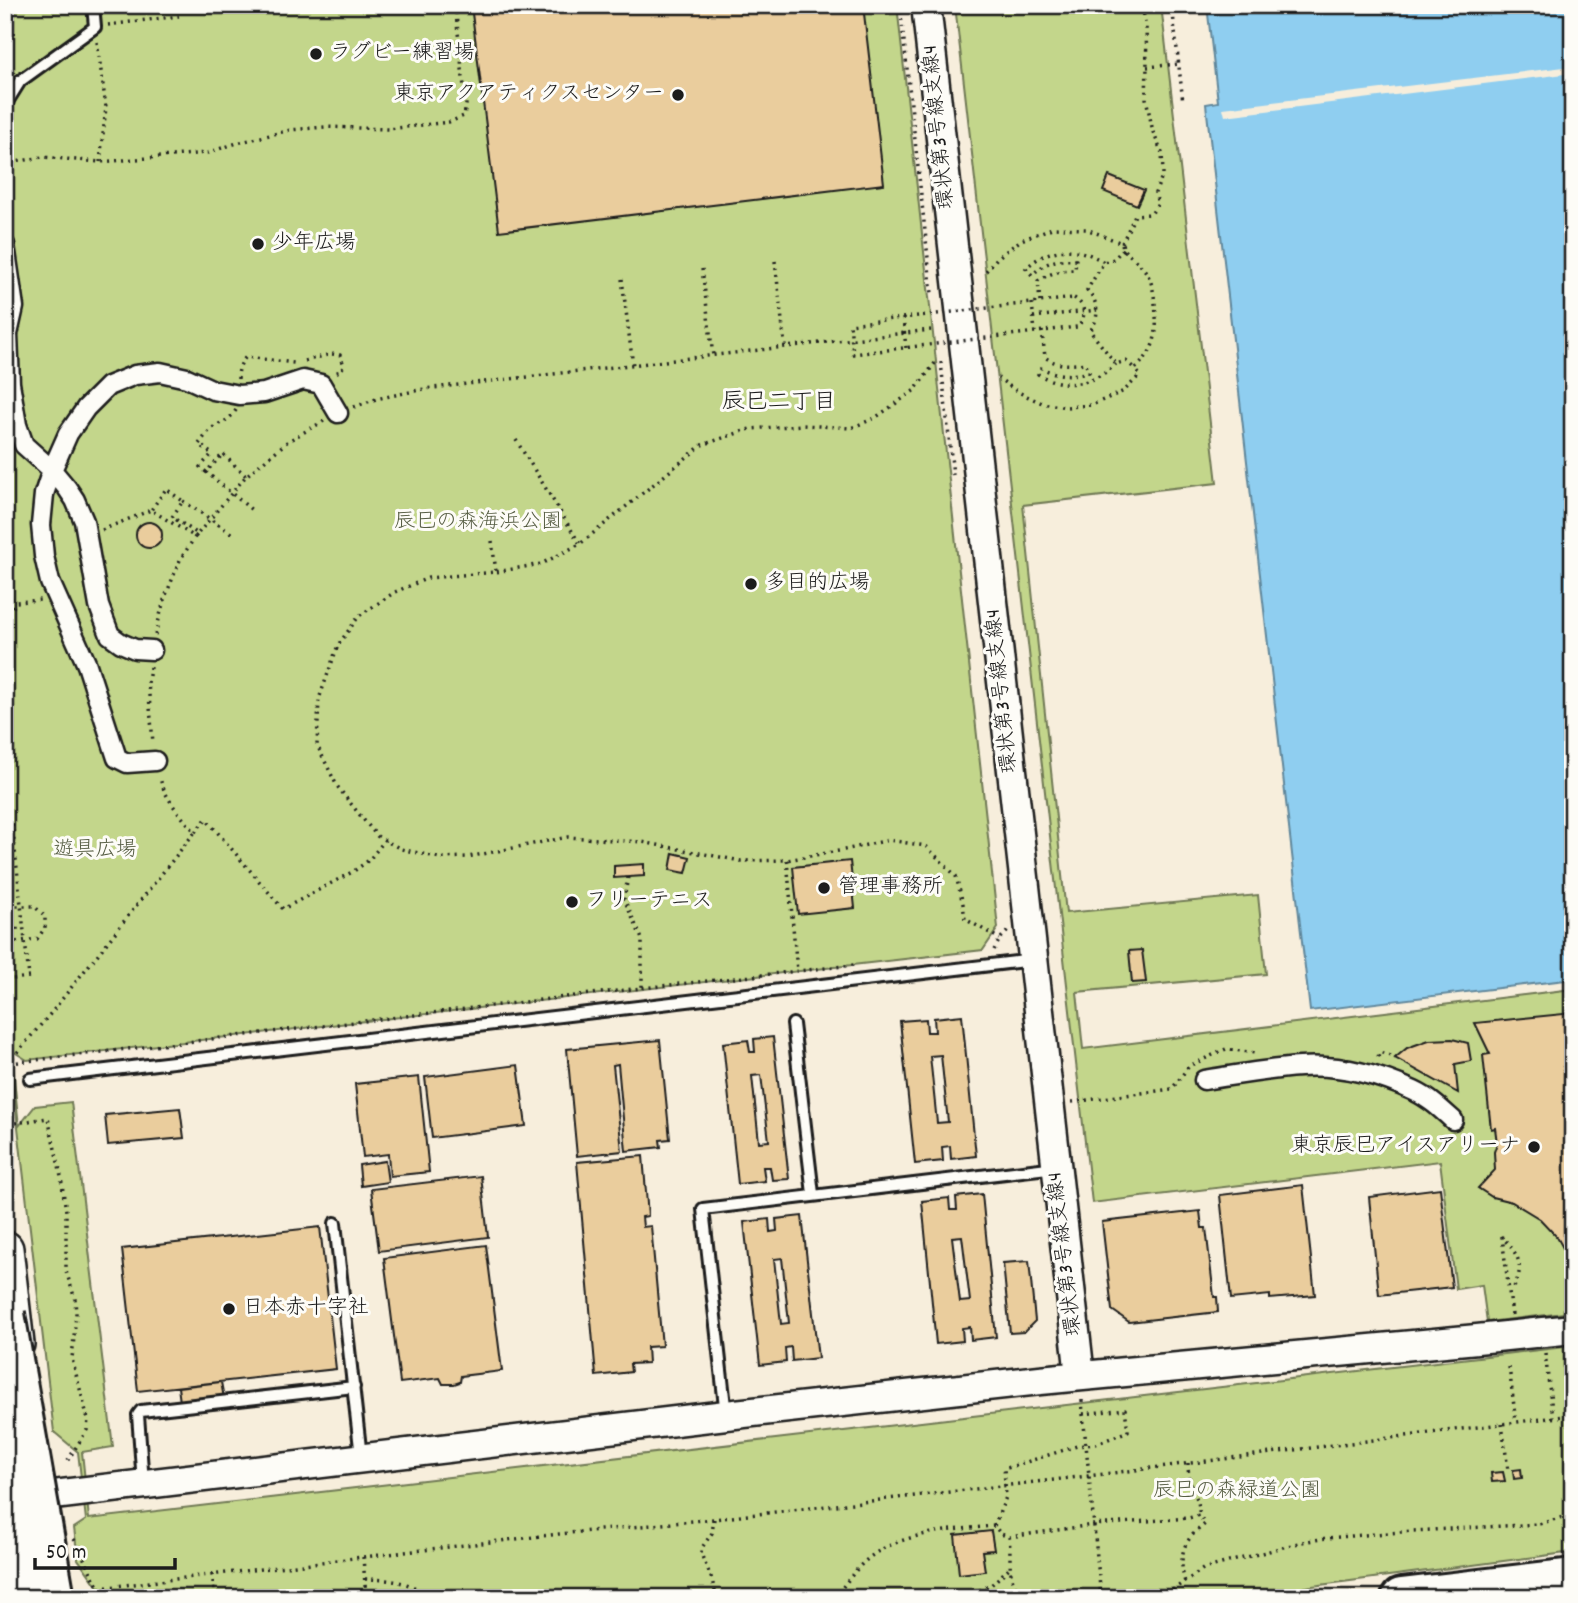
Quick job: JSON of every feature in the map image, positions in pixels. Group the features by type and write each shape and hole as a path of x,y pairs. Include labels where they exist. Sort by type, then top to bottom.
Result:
{"highway":[{"path":"5,1314 55,1598"},
{"path":"5,1334 35,1598"},
{"path":"12,1499 23,1598"},
{"path":"1401,1598 1573,1578"}],"main road":[{"path":"5,1249 12,1499 11,1598"},
{"path":"12,1499 44,1598"}],"street":[{"name":"環状第3号線支線4","path":"926,5 1081,1385"},
{"path":"5,244 14,307 8,334 10,383 17,425 24,445 51,470 75,500 84,521 99,606 110,635 135,649 152,650"},
{"path":"155,761 127,763 117,758 87,665 50,582 41,525 44,494 51,470 68,434 86,408 108,386 135,375 160,372 187,378 213,390 239,395 264,393 303,380 321,383 338,413"},
{"path":"1204,1080 1301,1067 1348,1069 1415,1092 1453,1120"},
{"path":"12,1499 726,1415 1081,1385 1573,1329"}],"lane":[{"path":"5,105 20,81 95,27 93,5"},
{"path":"30,1079 1033,960"},
{"path":"793,1024 813,1194"},
{"path":"726,1415 703,1209 1056,1167"},
{"path":"335,1223 362,1458"},
{"path":"144,1484 138,1415 142,1411 354,1387"}],"path":[{"path":"5,164 42,158 100,162 207,153 290,130 326,127 389,129 449,122 464,116 467,105 455,5"},
{"path":"900,5 933,294"},
{"path":"1040,302 1038,281 1061,270 1075,270 1076,260 1058,259 1040,267 1032,275 1026,268 1036,258 1055,251 1077,250 1091,253 1104,261 1114,259 1122,248 1135,215 1151,214 1158,204 1155,193 1163,174 1162,153 1153,132 1146,98 1146,27 1142,5"},
{"path":"1172,5 1183,102"},
{"path":"100,162 106,107 95,27 179,16"},
{"path":"1147,67 1179,64"},
{"path":"986,271 997,258 1021,240 1052,228 1086,229 1122,243"},
{"path":"1122,248 1146,272 1154,291 1157,326 1153,344 1145,359 1135,369"},
{"path":"775,261 785,346"},
{"path":"1104,261 1087,290 1092,295 1097,310 1097,319 1090,331 1116,364"},
{"path":"702,269 713,356"},
{"path":"622,279 633,366"},
{"path":"1073,298 1080,302 1084,309 1082,322 1077,327 853,354 850,324 1040,302 1073,298"},
{"path":"1032,303 1035,332"},
{"path":"1033,317 1097,310"},
{"path":"903,318 906,348"},
{"path":"195,832 162,786 155,761 148,683 152,650 164,600 180,560 246,476 288,441 338,413 376,399 424,389 931,330"},
{"path":"998,378 1018,393 1042,403 1066,407 1092,405 1124,391 1140,375 1126,361 1116,364 1106,374 1078,383 1060,383 1047,379 1038,374 1041,368 1059,374 1089,372 1085,363 1071,365 1045,357 1042,331"},
{"path":"935,363 915,390 875,418 851,428 803,425 750,429 702,445 580,544 541,564 496,572 428,578 395,592 359,616 338,645 319,699 317,745 337,786 377,836 401,849 440,858 468,857 568,837 642,842 741,861 787,860 889,840 926,846 956,876 965,919 1000,939"},
{"path":"516,440 580,544"},
{"path":"206,472 253,511"},
{"path":"87,536 151,510 166,489 234,535"},
{"path":"183,500 172,517 197,535"},
{"path":"151,510 197,535"},
{"path":"492,541 496,572"},
{"path":"5,594 16,602 57,598"},
{"path":"5,619 16,602"},
{"path":"5,812 12,822 29,977 5,980"},
{"path":"385,841 369,860 354,871 283,909 206,820 8,1063 863,964"},
{"path":"787,860 797,971"},
{"path":"628,877 624,899 642,939 642,988"},
{"path":"5,899 14,906 34,906 45,916 46,928 37,939 5,943"},
{"path":"5,928 17,926 17,932 5,933"},
{"path":"993,950 1006,932 1010,931"},
{"path":"1387,1061 1378,1057 1380,1052 1395,1058"},
{"path":"15,1123 48,1118 60,1171 66,1211 66,1271 75,1299 76,1314 72,1359 88,1419 87,1430 68,1460"},
{"path":"1513,1322 1502,1237 1515,1250 1519,1265 1514,1287"},
{"path":"1545,1353 1553,1418"},
{"path":"1509,1367 1516,1422"},
{"path":"1081,1385 1101,1598"},
{"path":"994,1526 1006,1497 1004,1469 1077,1446 1096,1444 1128,1431 1125,1409 1083,1414"},
{"path":"99,1588 1088,1476 1573,1415"},
{"path":"1502,1424 1508,1470"},
{"path":"1185,1582 1182,1570 1186,1542 1205,1524 1199,1516 1200,1505 1191,1485 1188,1463"},
{"path":"1161,1598 1203,1569 1302,1542 1413,1531 1539,1524 1573,1514"},
{"path":"834,1598 864,1562 875,1554 936,1531 994,1526 1009,1537 1093,1525 1199,1516"},
{"path":"714,1518 712,1533 701,1549 701,1555 717,1598"},
{"path":"72,1535 106,1598"},
{"path":"1009,1537 1009,1568 1017,1591 1024,1598"},
{"path":"363,1557 366,1598"},
{"path":"924,1598 973,1594 991,1584 1009,1568"},
{"path":"212,1574 215,1598"},
{"path":"365,1579 396,1580 411,1584 434,1598"}],"green space":[{"name":"辰巳の森海浜公園","path":"5,5 897,5 998,928 983,950 27,1060 11,1050 19,1126 35,1106 71,1102 113,1447 82,1452 89,1519 1573,1346 1573,1552 1312,1586 1247,1598 106,1598 78,1559 74,1528 86,1520 78,1452 54,1432 5,1017"},
{"path":"955,5 1161,5 1217,483 1023,505 1066,913 1258,895 1266,974 1077,992 1083,1049 1573,989 1573,1312 1487,1322 1482,1285 1456,1289 1440,1161 1092,1203"}],"water":[{"path":"1207,5 1573,5 1573,979 1310,1011 1206,104 1218,102"}],"pier":[{"path":"1573,66 1573,73 1225,116 1223,108"}],"building":[{"name":"東京アクアティクスセンター","path":"471,5 863,5 884,184 499,231"},
{"path":"1109,176 1144,190 1137,205 1103,191"},
{"path":"149,522 158,526 162,535 158,544 149,548 140,544 136,535 140,526"},
{"path":"673,853 690,857 686,873 670,870"},
{"name":"管理事務所","path":"850,861 855,908 798,914 793,867"},
{"path":"644,864 644,876 614,878 614,866"},
{"path":"1142,950 1146,982 1132,983 1129,951"},
{"name":"東京辰巳アイスアリーナ","path":"1573,1013 1573,1273 1557,1237 1540,1219 1512,1202 1492,1197 1478,1188 1495,1170 1494,1152 1497,1143 1495,1128 1491,1129 1483,1055 1490,1054 1475,1023"},
{"path":"962,1015 976,1156 951,1159 950,1146 942,1147 943,1161 915,1164 900,1021 926,1019 927,1032 935,1032 934,1018","holes":["941,1055 948,1122 937,1123 930,1056"]},
{"path":"773,1037 789,1179 772,1180 770,1167 763,1167 765,1181 738,1184 723,1043 748,1040 750,1052 755,1052 754,1039","holes":["761,1075 769,1141 759,1142 752,1076"]},
{"path":"1452,1039 1468,1043 1471,1061 1455,1064 1458,1093 1395,1058 1407,1048 1429,1040"},
{"path":"660,1040 670,1139 660,1140 661,1147 626,1151 618,1064 613,1065 622,1151 577,1156 567,1049"},
{"path":"518,1065 526,1126 432,1138 425,1077"},
{"path":"419,1077 429,1172 390,1176 388,1154 363,1157 355,1084"},
{"path":"180,1108 184,1138 108,1145 105,1115"},
{"path":"643,1156 648,1216 642,1217 643,1227 651,1226 662,1346 647,1347 648,1363 630,1364 631,1372 596,1376 577,1162"},
{"path":"385,1161 388,1182 361,1186 359,1165"},
{"path":"481,1176 488,1237 379,1251 371,1189"},
{"path":"1303,1185 1315,1295 1270,1299 1270,1295 1231,1299 1220,1195"},
{"path":"1440,1188 1452,1287 1379,1295 1369,1197"},
{"path":"982,1194 996,1337 971,1340 970,1327 962,1328 963,1341 936,1344 922,1201 949,1198 950,1210 957,1210 956,1197","holes":["962,1236 970,1301 960,1302 952,1237"]},
{"path":"1200,1211 1202,1228 1206,1228 1218,1312 1129,1322 1112,1310 1102,1222"},
{"path":"802,1216 818,1358 792,1361 791,1347 785,1348 786,1362 760,1365 744,1222 769,1219 770,1232 777,1231 776,1219","holes":["782,1258 789,1323 781,1324 774,1259"]},
{"name":"日本赤十字社","path":"320,1227 336,1369 138,1391 122,1249"},
{"path":"486,1245 502,1371 461,1376 460,1382 454,1384 443,1384 440,1378 400,1383 384,1258"},
{"path":"1029,1261 1035,1321 1024,1332 1010,1333 1003,1263"},
{"path":"221,1382 224,1398 180,1402 178,1387"},
{"path":"1521,1469 1522,1478 1514,1479 1513,1470"},
{"path":"1503,1472 1505,1481 1492,1482 1491,1473"},
{"path":"991,1531 994,1550 982,1551 985,1571 959,1574 955,1535"}],"place":[{"name":"ラグビー練習場","path":"316,54"},
{"name":"東京アクアティクスセンター","path":"678,95"},
{"name":"少年広場","path":"258,244"},
{"name":"多目的広場","path":"751,584"},
{"name":"管理事務所","path":"824,888"},
{"name":"フリーテニス","path":"572,902"},
{"name":"東京辰巳アイスアリーナ","path":"1534,1147"},
{"name":"日本赤十字社","path":"229,1309"}],"district":[{"name":"辰巳二丁目","path":"779,403"}],"park label":[{"name":"遊具広場","path":"95,851"},
{"name":"辰巳の森緑道公園","path":"1237,1492"}]}
